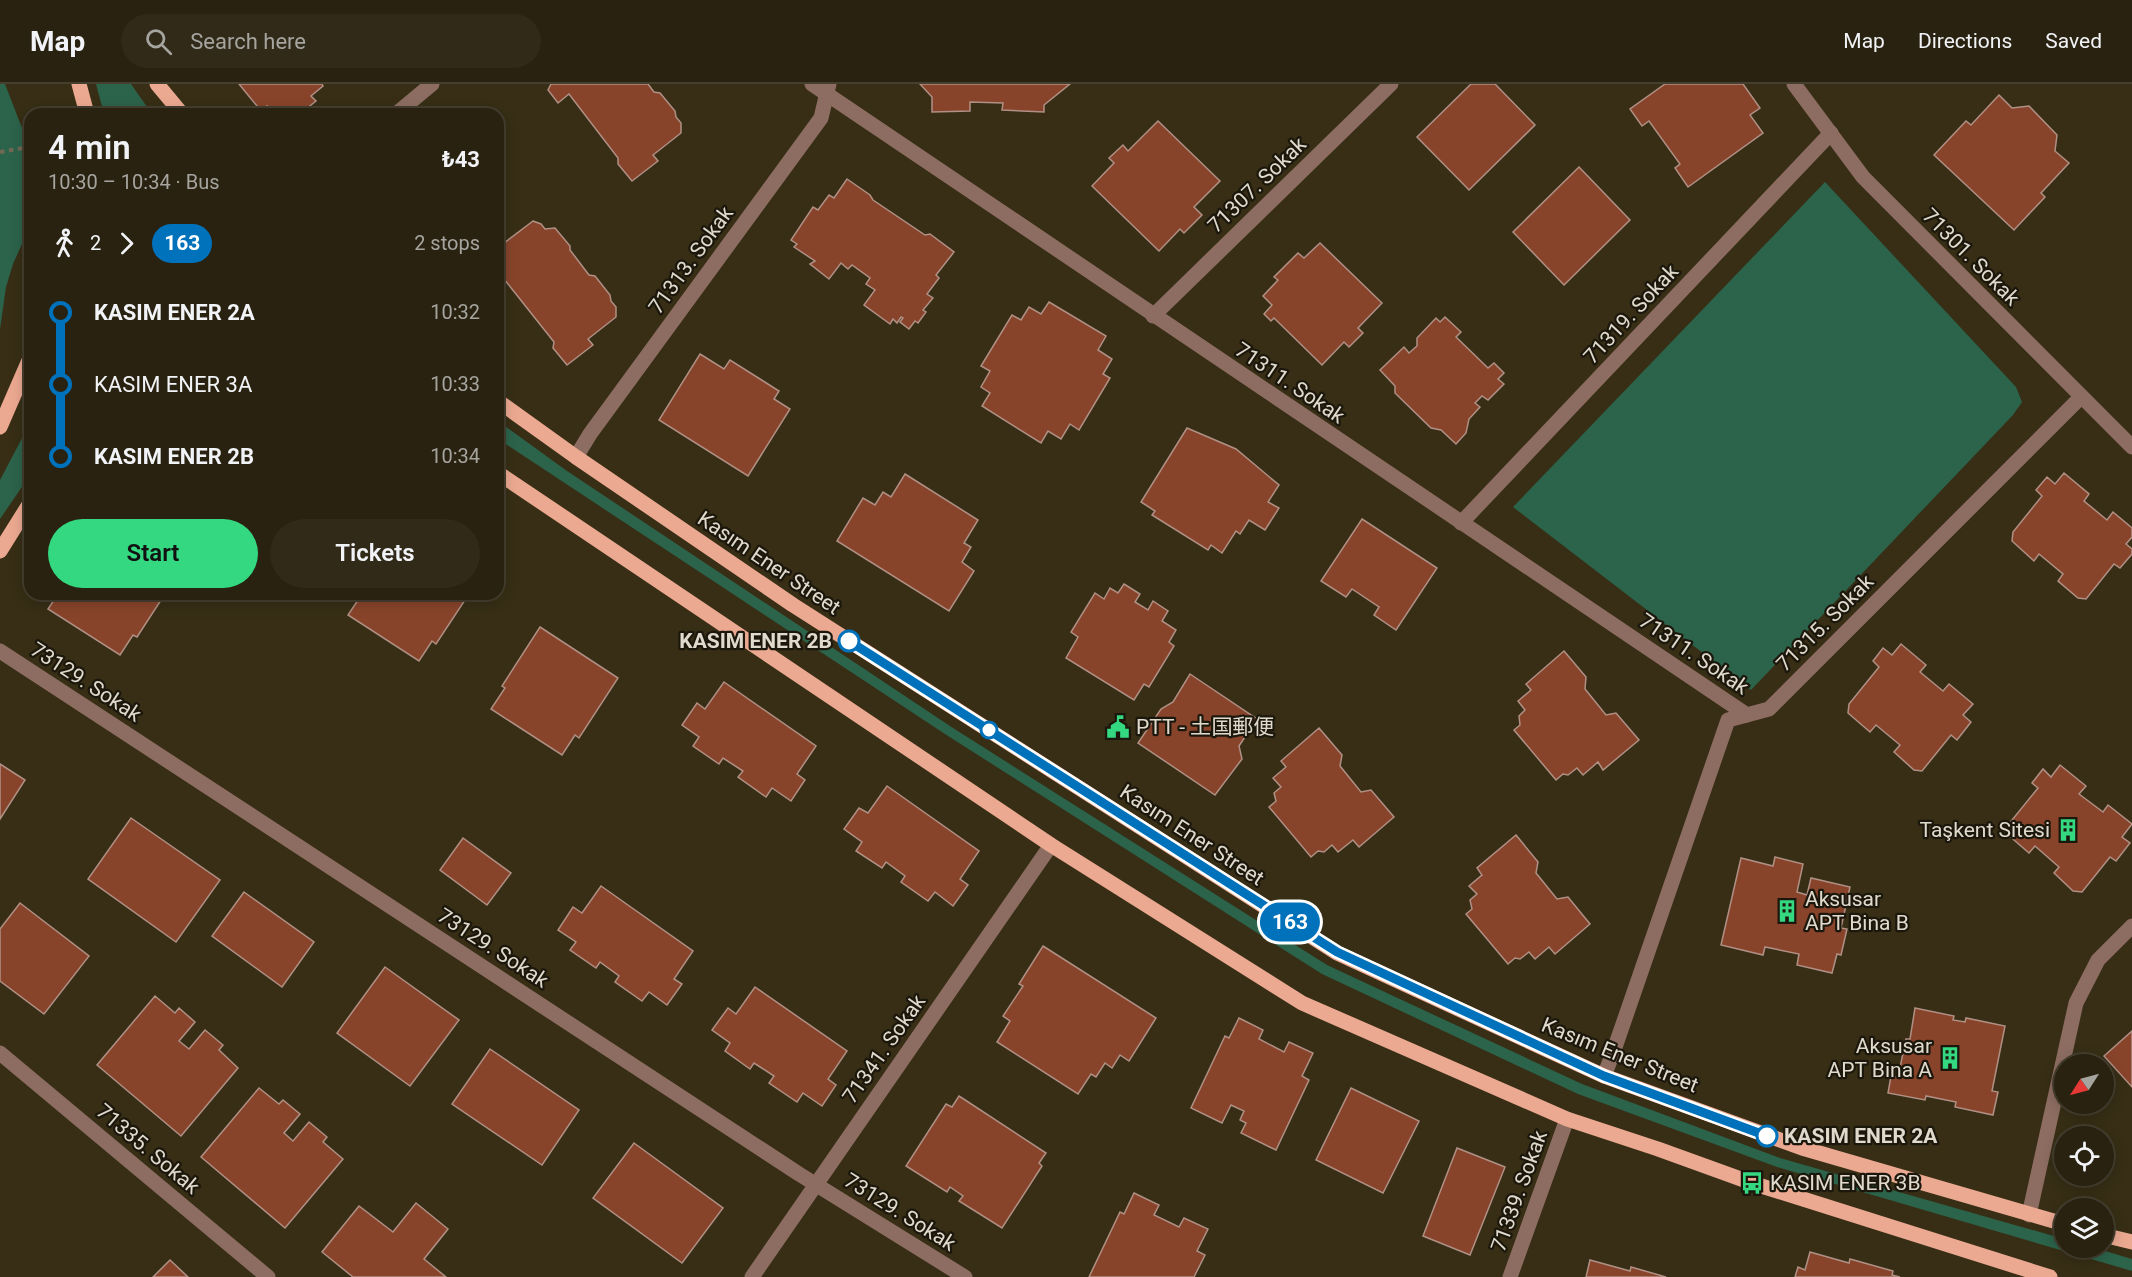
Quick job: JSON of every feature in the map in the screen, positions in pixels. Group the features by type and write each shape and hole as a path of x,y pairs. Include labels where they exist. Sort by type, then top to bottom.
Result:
{"main road":[{"path":"79,84 85,108"},
{"path":"157,84 177,108"},
{"path":"0,427 24,372"},
{"name":"Kasım Ener Street","path":"504,405 793,605 1337,952 1604,1076 1802,1148 2054,1221"},
{"path":"504,477 1052,845 1302,1003 1567,1119 1752,1183 2050,1277"},
{"path":"0,552 24,513"},
{"path":"2114,1238 2132,1242"}],"street":[{"path":"403,108 432,84"},
{"name":"71311. Sokak","path":"812,84 828,90 1153,316 1747,715"},
{"name":"71307. Sokak","path":"1153,316 1390,84"},
{"name":"71301. Sokak","path":"1794,84 1863,177 2132,447"},
{"name":"71313. Sokak","path":"576,457 590,434 821,118 828,90"},
{"name":"71319. Sokak","path":"1461,523 1831,133"},
{"name":"71315. Sokak","path":"1604,1076 1728,720 1769,709 2081,397"},
{"name":"73129. Sokak","path":"0,651 815,1184 965,1277"},
{"name":"71341. Sokak","path":"752,1277 1052,845"},
{"path":"2029,1215 2076,1003 2098,960 2132,926"},
{"name":"71335. Sokak","path":"0,1053 268,1277"},
{"name":"71339. Sokak","path":"1510,1277 1567,1119"}],"path":[{"path":"0,152 24,148"}],"green space":[{"path":"0,84 5,84 24,136 24,239 6,287 0,329"},
{"path":"96,84 131,84 148,108 102,108"},
{"path":"1825,182 2016,387 2022,402 2013,415 1751,690 1513,507"},
{"path":"504,425 567,471 953,728 1327,965 1582,1084 1780,1158 2054,1236 2054,1248 1777,1167 1578,1094 1322,974 948,736 504,443"},
{"path":"24,434 24,484 0,519 0,480"},
{"path":"2114,1254 2132,1259 2132,1271 2088,1258 2114,1258"}],"building":[{"path":"239,84 322,84 323,86 311,96 316,101 307,108 267,108 267,106 259,108"},
{"path":"551,84 648,84 654,92 660,93 675,111 681,123 681,133 653,155 658,161 632,181 618,164 618,158 569,94 558,103 548,90"},
{"path":"920,84 1070,84 1044,105 1044,112 1002,110 1003,103 970,102 970,111 932,112 932,97"},
{"path":"1471,84 1495,84 1535,125 1469,190 1417,137"},
{"path":"1665,84 1743,84 1760,108 1750,115 1763,133 1688,187 1675,168 1680,164 1649,121 1642,126 1630,109"},
{"path":"1999,95 2012,108 2029,106 2057,135 2055,151 2069,163 2041,193 2045,197 2014,230 1934,155 1966,121 1971,125"},
{"path":"1158,121 1220,181 1194,207 1202,215 1184,233 1180,229 1159,251 1092,186 1114,163 1109,158 1123,145 1128,151"},
{"path":"1579,167 1630,220 1564,285 1513,232"},
{"path":"847,179 870,195 873,200 925,235 930,234 954,252 936,275 939,278 927,294 933,298 923,310 926,312 918,323 915,321 909,329 900,322 903,318 901,317 897,323 893,319 890,324 864,305 875,290 866,284 870,278 852,265 848,269 841,263 829,279 810,264 815,261 794,247 797,244 791,240 813,207 818,210 829,195 834,198"},
{"path":"533,221 541,224 545,229 555,228 589,275 595,276 610,295 616,307 616,317 588,339 593,345 567,365 553,348 554,342 504,279 504,243"},
{"path":"1320,243 1382,303 1358,328 1363,333 1349,347 1344,342 1322,365 1274,318 1271,321 1264,314 1272,305 1263,296 1278,280 1274,277 1298,253 1304,258"},
{"path":"1049,302 1106,336 1098,350 1112,359 1103,374 1110,378 1079,430 1070,424 1061,439 1048,431 1041,443 982,406 990,393 981,387 990,371 981,366 1012,315 1021,320 1029,307 1041,314"},
{"path":"1445,317 1461,332 1456,337 1488,368 1494,363 1504,373 1498,379 1504,384 1488,400 1482,396 1475,403 1480,407 1469,419 1466,433 1456,444 1441,430 1431,428 1395,393 1395,386 1380,370 1404,347 1409,353 1417,346 1417,338 1436,318 1440,322"},
{"path":"700,354 724,369 730,360 779,391 774,399 790,409 748,476 659,420"},
{"path":"1187,428 1236,449 1279,485 1268,502 1279,508 1265,530 1249,520 1240,534 1236,531 1222,553 1211,545 1208,550 1152,515 1155,511 1141,502"},
{"path":"2064,473 2089,494 2084,501 2107,520 2113,512 2132,528 2132,537 2126,544 2132,549 2132,554 2120,568 2114,564 2086,599 2078,598 2058,581 2063,574 2039,554 2034,561 2012,541 2013,532 2042,496 2036,490 2047,477 2055,484"},
{"path":"905,474 978,520 964,543 971,547 962,562 974,571 949,611 837,541 863,498 875,505 883,492 891,497"},
{"path":"1362,519 1437,568 1396,630 1374,615 1379,607 1352,589 1346,597 1321,581"},
{"path":"1124,584 1140,594 1135,602 1148,610 1153,601 1168,611 1162,621 1176,630 1169,642 1174,646 1149,687 1144,684 1134,700 1066,658 1078,637 1071,632 1095,593 1104,599 1110,588 1118,593"},
{"path":"54,600 161,600 137,637 133,635 120,655 48,609"},
{"path":"358,600 465,600 436,644 432,641 419,661 348,615"},
{"path":"540,627 618,678 579,738 575,735 562,755 491,709 505,688 502,686"},
{"name":"Taşkent Sitesi","path":"1901,644 1926,665 1920,672 1943,691 1949,684 1973,704 1963,715 1971,722 1957,740 1951,735 1922,771 1914,770 1894,752 1900,745 1876,725 1870,732 1848,713 1849,704 1879,667 1873,661 1883,648 1892,655"},
{"path":"1564,651 1586,677 1585,689 1606,715 1616,713 1639,740 1603,770 1598,762 1583,775 1577,768 1556,780 1514,730 1520,725 1519,716 1525,710 1518,701 1531,690 1526,684"},
{"path":"1190,674 1257,719 1239,746 1242,759 1215,795 1138,743 1161,709 1173,702"},
{"path":"724,682 816,746 797,774 805,780 791,801 772,788 766,797 738,777 743,771 723,758 719,764 693,746 699,737 682,725 697,703 705,709"},
{"path":"1319,728 1342,755 1340,766 1361,792 1371,790 1394,817 1359,847 1353,840 1338,852 1332,845 1324,852 1318,851 1311,857 1269,807 1276,801 1274,793 1281,787 1273,778 1286,767 1281,761"},
{"path":"0,764 25,780 0,819"},
{"name":"Taşkent Sitesi","path":"2060,765 2086,786 2079,794 2103,812 2108,805 2132,824 2122,837 2130,843 2116,861 2110,857 2082,892 2073,891 2054,873 2059,867 2035,846 2029,853 2007,834 2008,825 2038,788 2032,783 2043,769 2051,777"},
{"path":"887,786 979,851 960,879 968,885 953,906 935,892 928,901 901,882 905,876 886,862 882,868 856,851 862,842 844,829 859,808 868,813"},
{"path":"131,818 220,880 176,942 88,879"},
{"path":"1516,835 1538,862 1536,873 1557,899 1568,897 1590,924 1555,954 1549,947 1535,959 1529,952 1508,964 1466,914 1472,909 1470,900 1477,894 1469,886 1482,875 1477,868"},
{"path":"463,838 511,873 487,905 440,870"},
{"name":"Aksusar APT Bina B","path":"1775,857 1803,864 1797,892 1807,895 1811,878 1850,887 1841,928 1847,929 1841,955 1837,954 1832,973 1797,965 1799,954 1765,947 1763,955 1721,945 1741,858 1773,866"},
{"path":"601,886 693,951 674,979 682,984 667,1005 649,992 642,1001 615,982 619,976 600,962 596,968 570,950 576,942 558,930 573,907 582,913"},
{"path":"244,892 314,942 282,987 212,936"},
{"path":"20,903 89,956 44,1014 0,981 0,929"},
{"path":"1043,946 1156,1018 1129,1061 1120,1055 1112,1068 1105,1063 1096,1077 1091,1074 1078,1094 997,1042 1010,1021 1003,1016 1023,986 1019,984"},
{"path":"385,967 459,1020 410,1086 337,1033"},
{"path":"755,987 847,1051 828,1079 836,1085 822,1106 803,1093 797,1102 769,1083 774,1076 754,1063 750,1069 725,1051 730,1043 712,1030 728,1008 736,1014"},
{"path":"155,996 175,1013 179,1008 195,1022 179,1041 189,1049 205,1030 223,1045 219,1050 238,1068 181,1136 97,1065"},
{"name":"Aksusar APT Bina A","path":"1915,1008 1954,1016 1953,1020 1965,1022 1966,1018 2005,1026 1992,1091 1998,1092 1993,1115 1955,1107 1956,1102 1926,1096 1925,1100 1888,1093 1891,1076 1898,1077 1906,1039 1910,1039"},
{"path":"1239,1018 1263,1030 1259,1039 1284,1052 1289,1042 1313,1053 1302,1076 1309,1080 1276,1150 1241,1133 1246,1123 1240,1120 1244,1111 1231,1105 1222,1123 1191,1108 1225,1036 1229,1038"},
{"path":"2132,1031 2132,1087 2114,1067 2114,1054 2106,1054"},
{"path":"490,1049 579,1110 542,1165 452,1104"},
{"path":"259,1088 279,1104 283,1100 300,1114 284,1133 293,1141 309,1122 327,1137 323,1142 343,1159 285,1228 201,1157"},
{"path":"1351,1088 1419,1121 1383,1193 1316,1160"},
{"path":"959,1096 1046,1153 1039,1163 1042,1166 1002,1228 959,1201 963,1196 950,1187 947,1192 906,1166 946,1104 952,1107"},
{"path":"634,1143 723,1208 682,1263 593,1198"},
{"path":"1457,1148 1505,1167 1470,1255 1423,1236"},
{"path":"1134,1193 1159,1205 1154,1215 1179,1227 1184,1218 1208,1229 1197,1251 1205,1255 1194,1277 1089,1277 1120,1212 1124,1214"},
{"path":"416,1203 448,1229 424,1259 446,1277 353,1277 322,1252 359,1206 393,1232"},
{"path":"1810,1252 1849,1263 1850,1259 1893,1271 1892,1275 1900,1277 1795,1277 1798,1267 1805,1270"},
{"path":"170,1260 188,1277 153,1277"},
{"path":"1590,1260 1630,1271 1631,1267 1666,1277 1586,1277"}],"bus line":[{"name":"163","path":"849,641 1337,952 1604,1076 1767,1136"}],"place":[{"name":"KASIM ENER 2B","path":"849,641"},
{"name":"PTT - 土国郵便","path":"1118,727"},
{"name":"Taşkent Sitesi","path":"2068,830"},
{"name":"Aksusar APT Bina B","path":"1787,911"},
{"name":"Aksusar APT Bina A","path":"1950,1058"},
{"name":"KASIM ENER 2A","path":"1767,1136"},
{"name":"KASIM ENER 3B","path":"1752,1183"}]}
